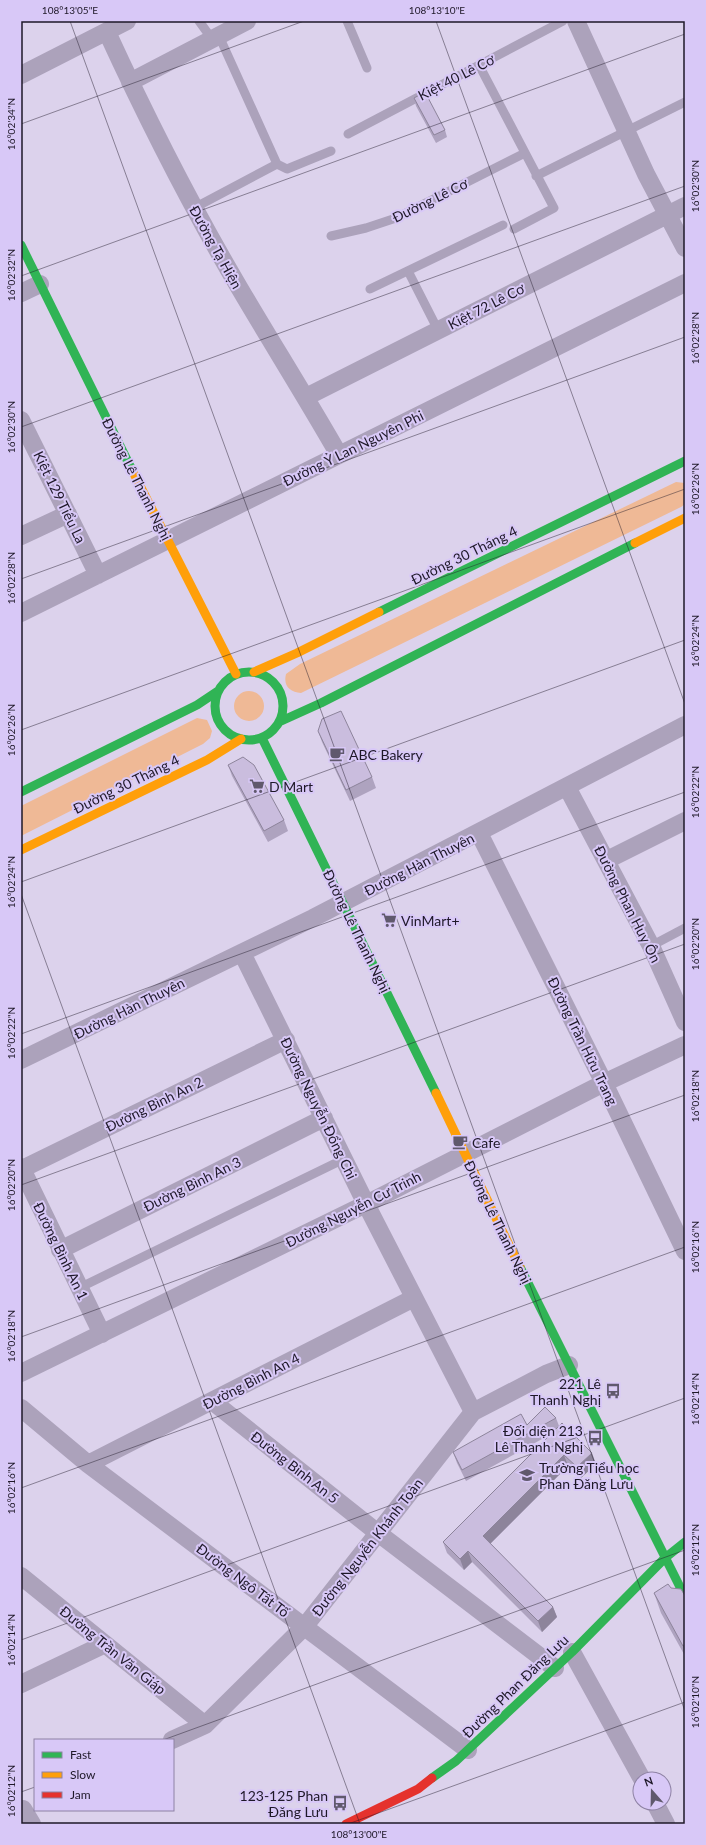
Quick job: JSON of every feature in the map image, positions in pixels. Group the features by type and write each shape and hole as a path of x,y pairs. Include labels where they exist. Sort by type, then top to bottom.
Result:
{"street":[{"path":"21,75 127,21"},
{"path":"130,82 247,21"},
{"path":"576,21 626,131 667,215 685,248"},
{"name":"Đường Tạ Hiện","path":"107,32 130,82 194,208 239,289 340,455"},
{"name":"Kiệt 72 Lê Cơ","path":"306,397 685,206"},
{"name":"Đường Lê Thanh Nghị","path":"21,245 146,500 236,674"},
{"name":"Đường Ỷ Lan Nguyên Phi","path":"21,613 685,283"},
{"path":"21,293 40,284"},
{"name":"Kiệt 129 Tiểu La","path":"21,420 98,575"},
{"name":"Đường 30 Tháng 4","path":"254,672 311,646 685,461"},
{"path":"21,536 68,514"},
{"path":"279,722 321,703 685,518"},
{"path":"21,792 197,705 218,691 228,679 236,674 254,672 271,680 282,695 283,704 279,722 274,729 262,738 254,740 241,740 231,736 218,721 215,711 215,701 218,691"},
{"name":"Đường Hàn Thuyên","path":"21,1060 242,953 685,725"},
{"name":"Đường Lê Thanh Nghị","path":"262,738 465,1152 477,1181 685,1597"},
{"name":"Đường 30 Tháng 4","path":"21,850 207,760 241,740"},
{"name":"Đường Phan Huy Ôn","path":"567,787 607,860 651,946 685,1022"},
{"path":"607,860 685,821"},
{"name":"Đường Trần Hữu Trang","path":"479,832 604,1083 685,1251"},
{"name":"Đường Nguyễn Đổng Chi","path":"242,953 366,1204 473,1412"},
{"name":"Đường Bình An 2","path":"21,1168 286,1040"},
{"name":"Đường Nguyễn Cư Trinh","path":"21,1373 366,1204 465,1152 685,1044"},
{"name":"Đường Bình An 3","path":"60,1250 324,1118"},
{"name":"Đường Bình An 1","path":"21,1168 102,1334"},
{"name":"Đường Bình An 4","path":"88,1464 414,1298"},
{"name":"Đường Nguyễn Khánh Toàn","path":"174,1739 205,1725 305,1626 473,1412 546,1374 569,1365"},
{"name":"Đường Bình An 5","path":"212,1401 378,1533 555,1668"},
{"name":"Đường Ngô Tất Tố","path":"21,1408 88,1464 468,1750"},
{"name":"Đường Phan Đăng Lưu","path":"346,1824 418,1789 442,1773 572,1652 665,1558 685,1542"},
{"name":"Đường Trần Văn Giáp","path":"21,1576 205,1725"},
{"path":"21,1684 105,1644"},
{"path":"572,1652 638,1771"}],"lane":[{"path":"199,21 215,37 277,164 286,169 331,151"},
{"path":"347,21 367,68"},
{"name":"Kiệt 40 Lê Cơ","path":"348,134 564,21"},
{"path":"479,65 554,208 514,229"},
{"path":"536,176 685,102"},
{"name":"Đường Lê Cơ","path":"331,236 366,228 396,218 525,153"},
{"path":"194,208 277,164"},
{"path":"370,289 503,225"},
{"path":"408,271 438,330"},
{"path":"651,946 685,928"},
{"path":"79,1288 344,1159"}],"shaded area":[{"path":"676,482 685,483 685,504 681,507 301,693 288,688 285,678 286,674 300,664"},
{"path":"249,691 260,695 264,706 260,717 249,721 238,717 234,706 238,695"},
{"path":"197,718 207,720 212,731 210,738 203,744 21,836 21,806"}],"building":[{"path":"425,92 445,130 434,135 414,98"},
{"path":"341,711 372,777 346,790 318,731 322,719"},
{"path":"243,757 254,765 284,820 264,831 228,765"},
{"path":"545,1407 556,1418 462,1470 453,1452 521,1414 527,1425"},
{"path":"562,1423 592,1453 577,1467 564,1455 483,1536 553,1607 538,1621 468,1551 460,1559 443,1542"},
{"path":"668,1584 671,1588 681,1589 685,1596 685,1645 683,1646 654,1593"}],"traffic: fast":[{"path":"21,245 132,470"},
{"path":"379,612 685,461"},
{"path":"279,722 321,703 635,543"},
{"path":"242,672 256,672 268,678 277,687 283,699 283,706 281,719 273,730 262,738 256,740 242,740 236,738 225,730 217,719 215,713 215,699 217,693 225,682 236,674 242,672"},
{"path":"21,792 197,705 218,691"},
{"path":"262,738 436,1093"},
{"path":"520,1267 685,1597"},
{"path":"432,1778 456,1761 572,1652 665,1558 685,1542"}],"traffic: slow":[{"path":"132,470 236,674"},
{"path":"635,543 685,518"},
{"path":"254,672 297,653 379,612"},
{"path":"21,850 207,760 241,739"},
{"path":"436,1093 520,1267"}],"traffic: jam":[{"path":"346,1824 418,1789 432,1778"}],"place":[{"name":"ABC Bakery","path":"337,754"},
{"name":"D Mart","path":"257,786"},
{"name":"VinMart+","path":"389,920"},
{"name":"Cafe","path":"460,1142"},
{"name":"221 Lê Thanh Nghị","path":"613,1391"},
{"name":"Đối diện 213 Lê Thanh Nghị","path":"595,1438"},
{"name":"Trường Tiểu học Phan Đăng Lưu","path":"527,1475"},
{"name":"123-125 Phan Đăng Lưu","path":"340,1803"}]}
